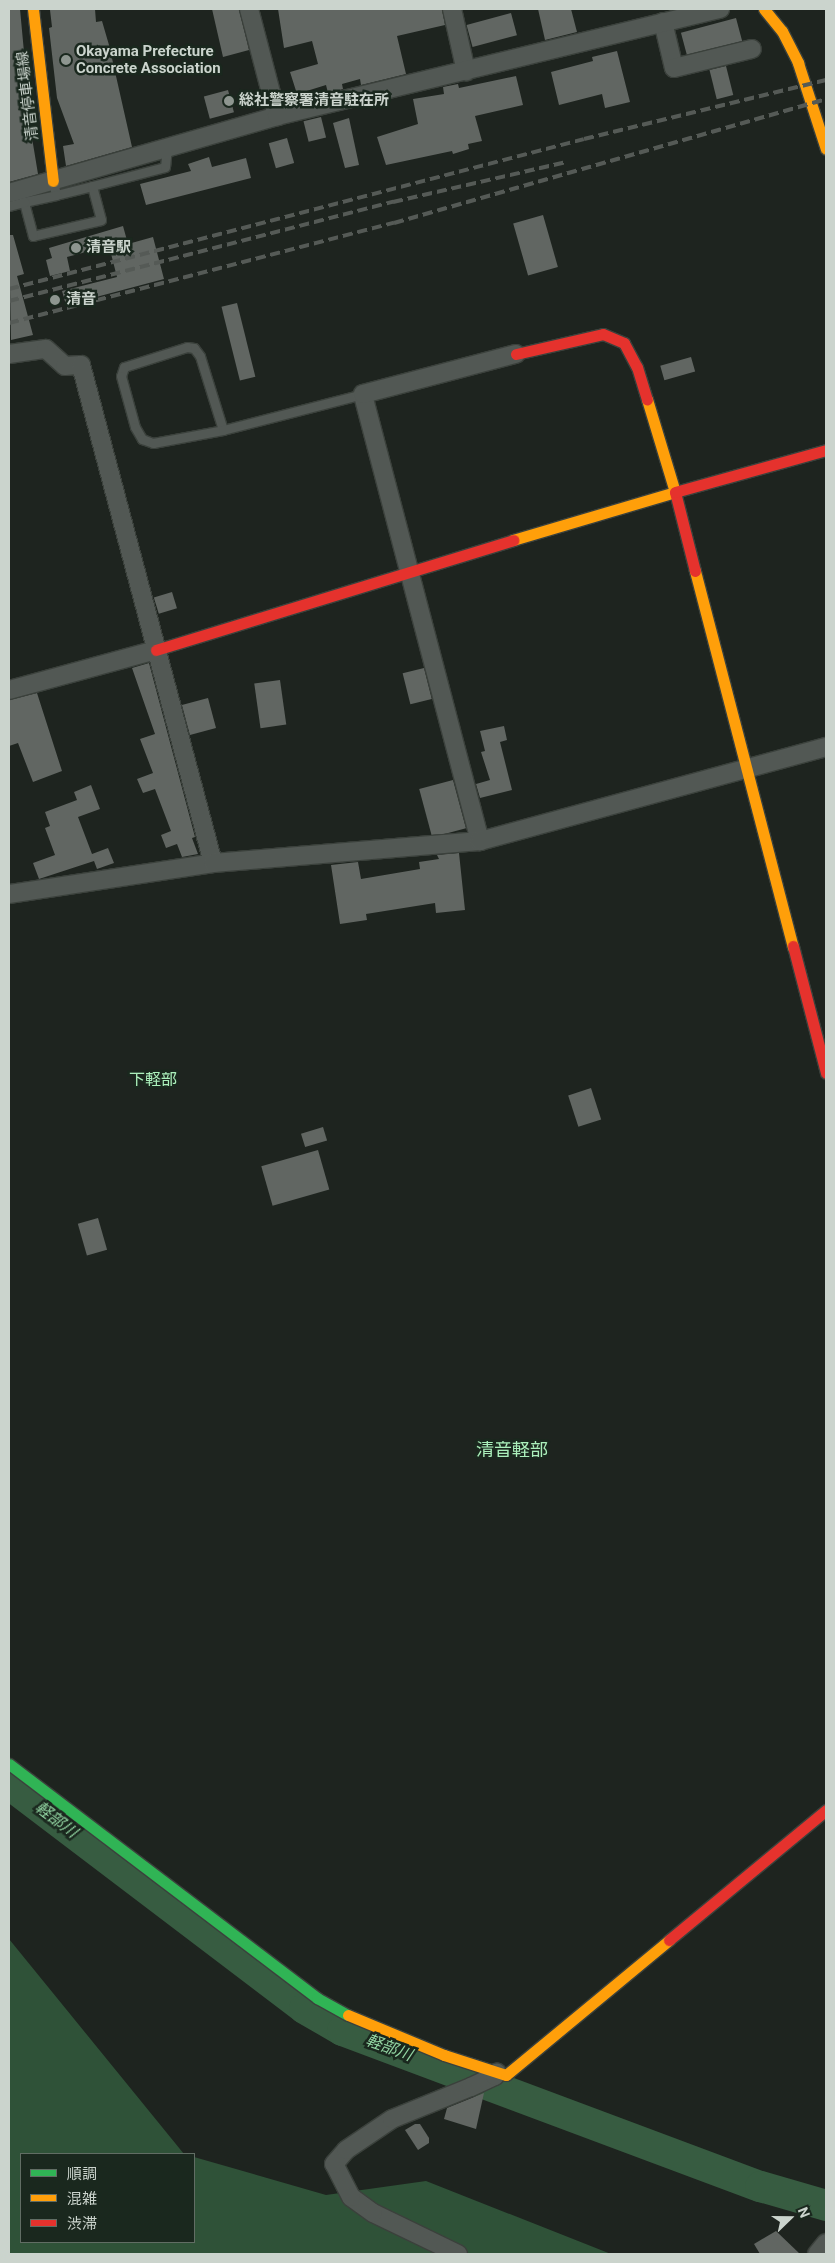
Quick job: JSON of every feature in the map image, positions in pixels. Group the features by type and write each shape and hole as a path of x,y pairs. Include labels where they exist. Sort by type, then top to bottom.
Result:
{"street":[{"name":"清音停車場線","path":"33,9 55,188"},
{"path":"248,9 277,116"},
{"path":"452,9 466,71"},
{"path":"9,192 55,188 167,148 277,116 720,9"},
{"path":"764,9 782,31 798,63 820,114 826,149"},
{"path":"663,22 674,68 752,49"},
{"path":"480,841 362,394 516,354 603,334 624,343 637,367 675,492 826,1073"},
{"path":"9,354 46,349 65,366 81,366 213,863"},
{"path":"9,690 156,650 409,570 826,450"},
{"path":"9,894 213,863 480,841 826,747"},
{"path":"9,1764 317,1998 353,2018 444,2055 496,2074 506,2075 826,1810"},
{"path":"458,2254 373,2213 351,2197 334,2164 346,2150 392,2119 471,2087 496,2074"},
{"path":"817,2254 826,2243"}],"lane":[{"path":"9,206 24,202 55,188 92,186 165,167 167,148"},
{"path":"24,202 33,236 100,220 92,186"},
{"path":"223,430 200,356 194,348 187,347 124,367 121,376 142,439 153,443 223,430 362,394"}],"green space":[{"path":"9,1939 183,2153 20,2153 20,2243 195,2243 195,2157 326,2195 426,2181 611,2254 9,2254"}],"building":[{"path":"9,9 20,9 24,52 18,53 38,174 9,182"},
{"path":"95,9 96,22 102,21 109,45 132,147 66,166 63,146 74,144 57,98 49,28 52,27 50,10"},
{"path":"212,9 239,9 249,50 223,57"},
{"path":"278,9 442,9 445,25 397,36 406,74 361,85 360,79 342,84 343,89 328,93 326,85 297,94 290,72 318,64 312,41 284,48"},
{"path":"538,9 571,9 577,32 545,40"},
{"path":"511,13 517,35 473,47 467,25"},
{"path":"736,18 742,41 687,56 681,33"},
{"path":"617,51 630,102 605,108 602,94 559,105 551,72 593,61 592,57"},
{"path":"726,66 733,95 717,99 710,70"},
{"path":"516,76 523,105 475,116 482,141 468,144 469,149 453,154 452,151 386,165 377,137 418,124 413,99 444,94 443,87 458,84 459,88"},
{"path":"228,90 234,112 210,119 204,96"},
{"path":"321,117 326,137 309,142 304,121"},
{"path":"349,118 359,165 345,168 333,123"},
{"path":"287,138 294,163 276,168 269,143"},
{"path":"209,157 212,167 246,158 251,178 146,205 140,184 191,171 188,164"},
{"path":"543,215 558,267 528,275 513,224"},
{"path":"123,226 128,244 153,237 164,279 66,305 62,291 117,277 109,246 67,257 70,271 50,276 46,260 52,258 49,248"},
{"path":"9,235 13,235 24,274 17,276 33,335 11,340"},
{"path":"237,303 255,377 240,381 221,307"},
{"path":"691,357 695,371 664,380 660,366"},
{"path":"172,592 177,608 159,614 154,598"},
{"path":"149,663 195,837 192,838 198,854 182,857 177,844 166,848 161,835 171,831 155,789 143,793 137,779 153,773 140,739 155,734 132,668"},
{"path":"424,668 432,699 410,704 403,673"},
{"path":"280,680 286,725 261,728 254,684"},
{"path":"37,693 62,771 33,782 18,743 9,746 9,700"},
{"path":"208,698 216,728 190,735 182,705"},
{"path":"504,726 507,740 500,742 512,790 480,798 476,784 490,780 481,752 485,751 480,731"},
{"path":"453,780 466,828 432,837 419,789"},
{"path":"91,785 100,809 78,817 92,854 108,848 114,863 97,869 94,861 39,879 33,863 55,855 45,828 50,826 45,812 77,800 74,792"},
{"path":"459,853 465,910 436,913 435,903 366,914 367,920 340,924 331,865 358,862 361,879 420,869 419,862 439,859 437,855"},
{"path":"591,1088 601,1119 578,1127 568,1095"},
{"path":"323,1127 327,1140 305,1147 301,1134"},
{"path":"318,1150 329,1189 273,1206 261,1166"},
{"path":"98,1218 107,1250 87,1256 78,1224"},
{"path":"484,2093 476,2129 444,2119 447,2108"},
{"path":"415,2124 420,2124 429,2138 429,2143 418,2150 405,2130"},
{"path":"776,2231 800,2254 760,2254 754,2244"}],"waterway":[{"name":"軽部川","path":"9,1784 304,2008 342,2030 760,2186 826,2205"}],"railway":[{"path":"9,289 584,139 826,80"},
{"path":"9,323 394,223 826,99"},
{"path":"9,301 393,202 566,162"}],"traffic: fast":[{"path":"9,1764 317,1998 348,2015"}],"traffic: slow":[{"path":"33,9 53,181"},
{"path":"764,9 782,31 798,63 826,149"},
{"path":"513,540 675,492 647,399"},
{"path":"695,571 793,946"},
{"path":"348,2015 444,2055 506,2075 669,1940"}],"traffic: jam":[{"path":"516,354 603,334 624,343 637,367 647,399"},
{"path":"695,571 675,492 826,450"},
{"path":"156,650 513,540"},
{"path":"793,946 826,1073"},
{"path":"669,1940 826,1810"}],"place":[{"name":"Okayama Prefecture Concrete Association","path":"66,60"},
{"name":"総社警察署清音駐在所","path":"229,101"},
{"name":"清音駅","path":"76,248"},
{"name":"清音","path":"55,300"}],"district":[{"name":"下軽部","path":"153,1080"},
{"name":"清音軽部","path":"512,1450"}]}
